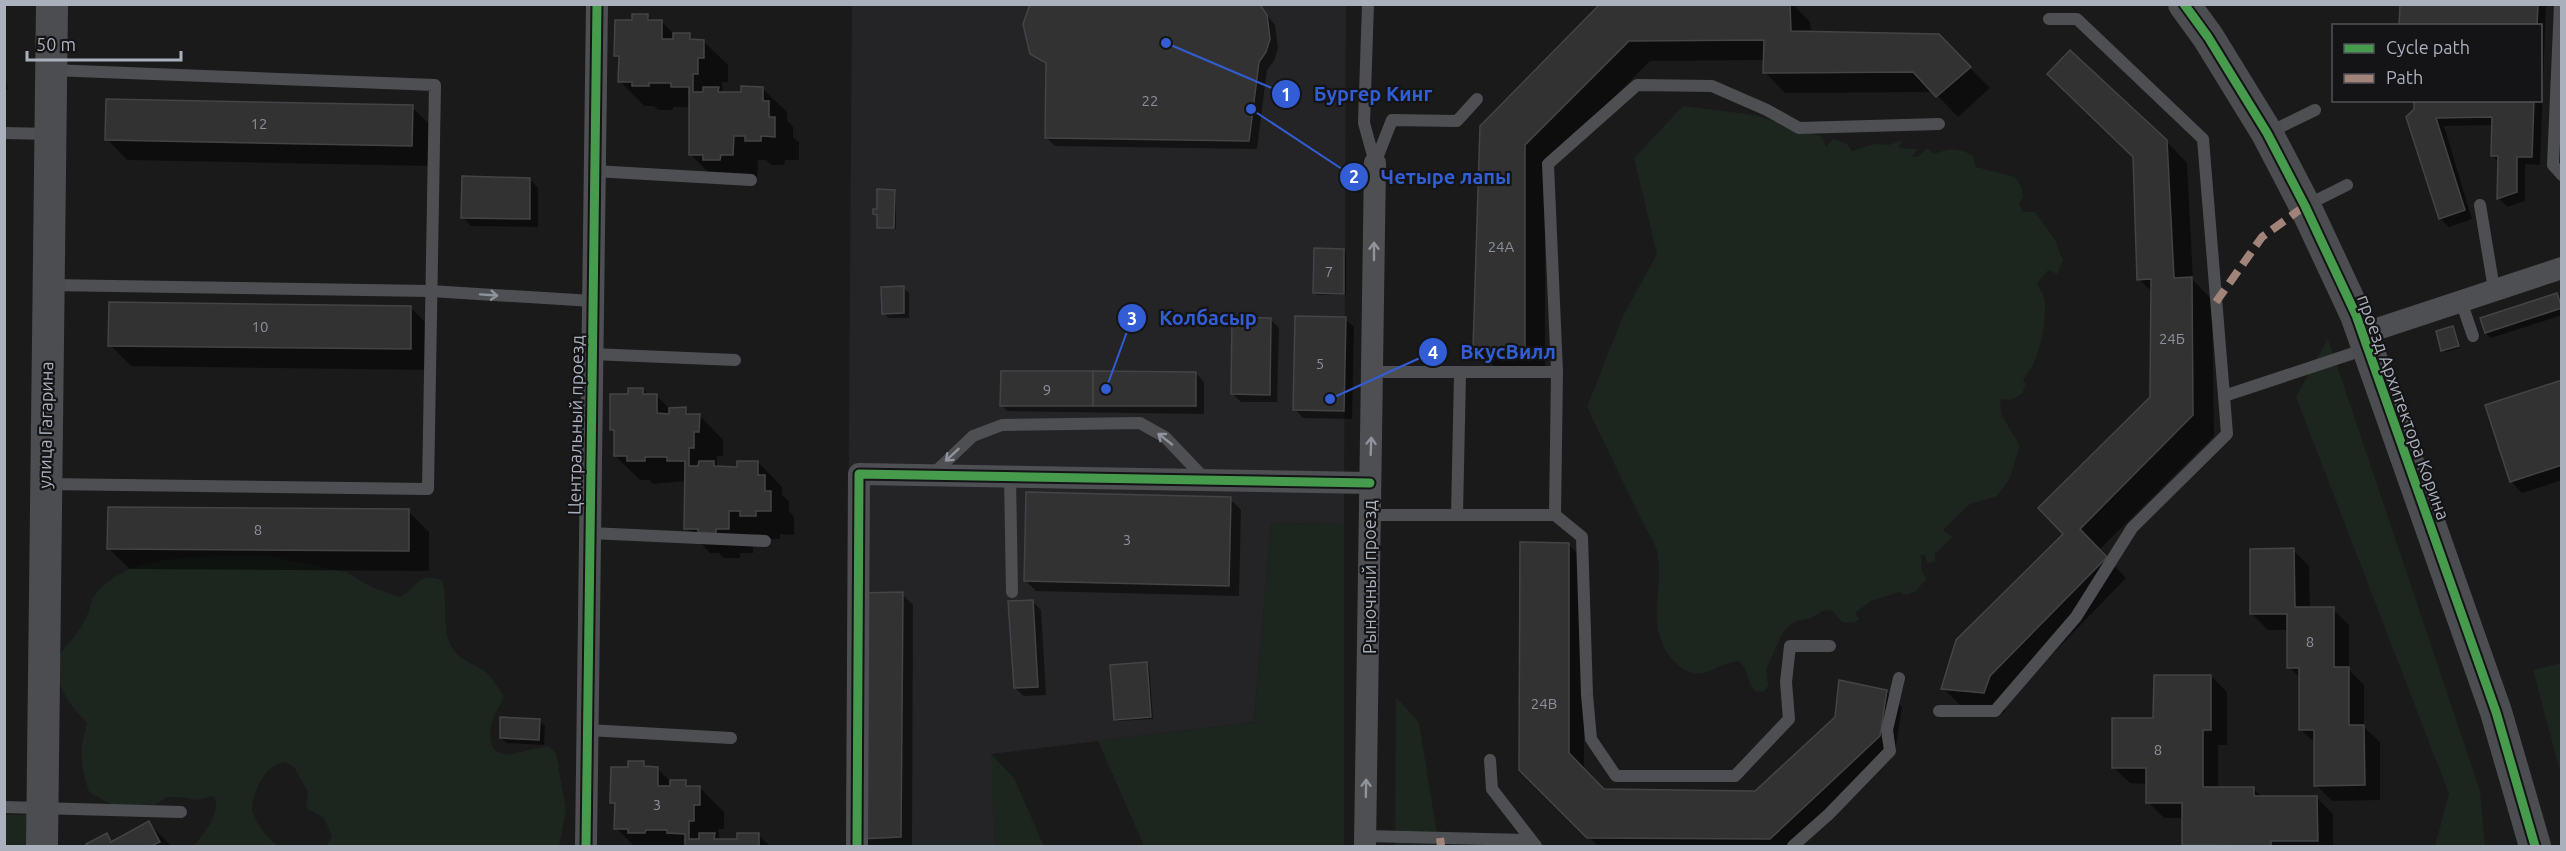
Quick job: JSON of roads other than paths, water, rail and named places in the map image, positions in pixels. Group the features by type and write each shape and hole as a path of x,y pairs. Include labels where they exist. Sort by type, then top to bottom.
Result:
{"street":[{"name":"улица Гагарина","path":"42,846 52,4"},
{"name":"Центральный проезд","path":"586,846 597,4"},
{"name":"проезд Архитектора Корина","path":"2184,4 2208,37 2267,133 2305,206 2365,341 2496,712 2535,846"},
{"name":"Рыночный проезд","path":"1365,841 1375,163"},
{"name":"проезд Архитектора Корина","path":"2365,341 2461,301 2562,268"},
{"path":"857,846 859,474 1370,483"}],"lane":[{"path":"1368,4 1364,123 1375,163"},
{"path":"2560,4 2553,165 2562,175"},
{"path":"1939,711 1995,711 2076,617 2133,528 2227,434 2204,139 2077,19 2049,19"},
{"path":"45,484 428,489 435,85 51,70"},
{"path":"1555,516 1557,372 1548,164 1637,85 1712,86 1767,110 1799,128 1939,124"},
{"path":"1375,163 1392,120 1457,121 1477,99"},
{"path":"2267,133 2315,110"},
{"path":"4,134 50,134"},
{"path":"594,171 751,180"},
{"path":"2305,206 2347,185"},
{"path":"2480,205 2494,289"},
{"path":"48,285 430,291 593,301"},
{"path":"2461,301 2473,336"},
{"path":"2224,396 2365,341"},
{"path":"592,354 735,360"},
{"path":"1373,372 1460,374 1557,372"},
{"path":"1457,514 1460,374"},
{"path":"932,475 973,436 1002,425 1140,423 1165,437 1206,480"},
{"path":"1010,477 1012,592"},
{"path":"1371,515 1555,516 1582,537 1587,694 1591,739 1616,776 1735,776 1789,719 1786,682 1790,646 1830,646"},
{"path":"590,533 765,541"},
{"path":"1793,846 1829,814 1890,751 1887,730 1899,678"},
{"path":"588,730 731,738"},
{"path":"1490,760 1492,789 1533,843"},
{"path":"4,807 181,812"},
{"path":"1365,841 1533,843"}],"place":[{"name":"Бургер Кинг","path":"1166,43"},
{"name":"Четыре лапы","path":"1251,109"},
{"name":"Колбасыр","path":"1106,389"},
{"name":"ВкусВилл","path":"1330,399"}]}
